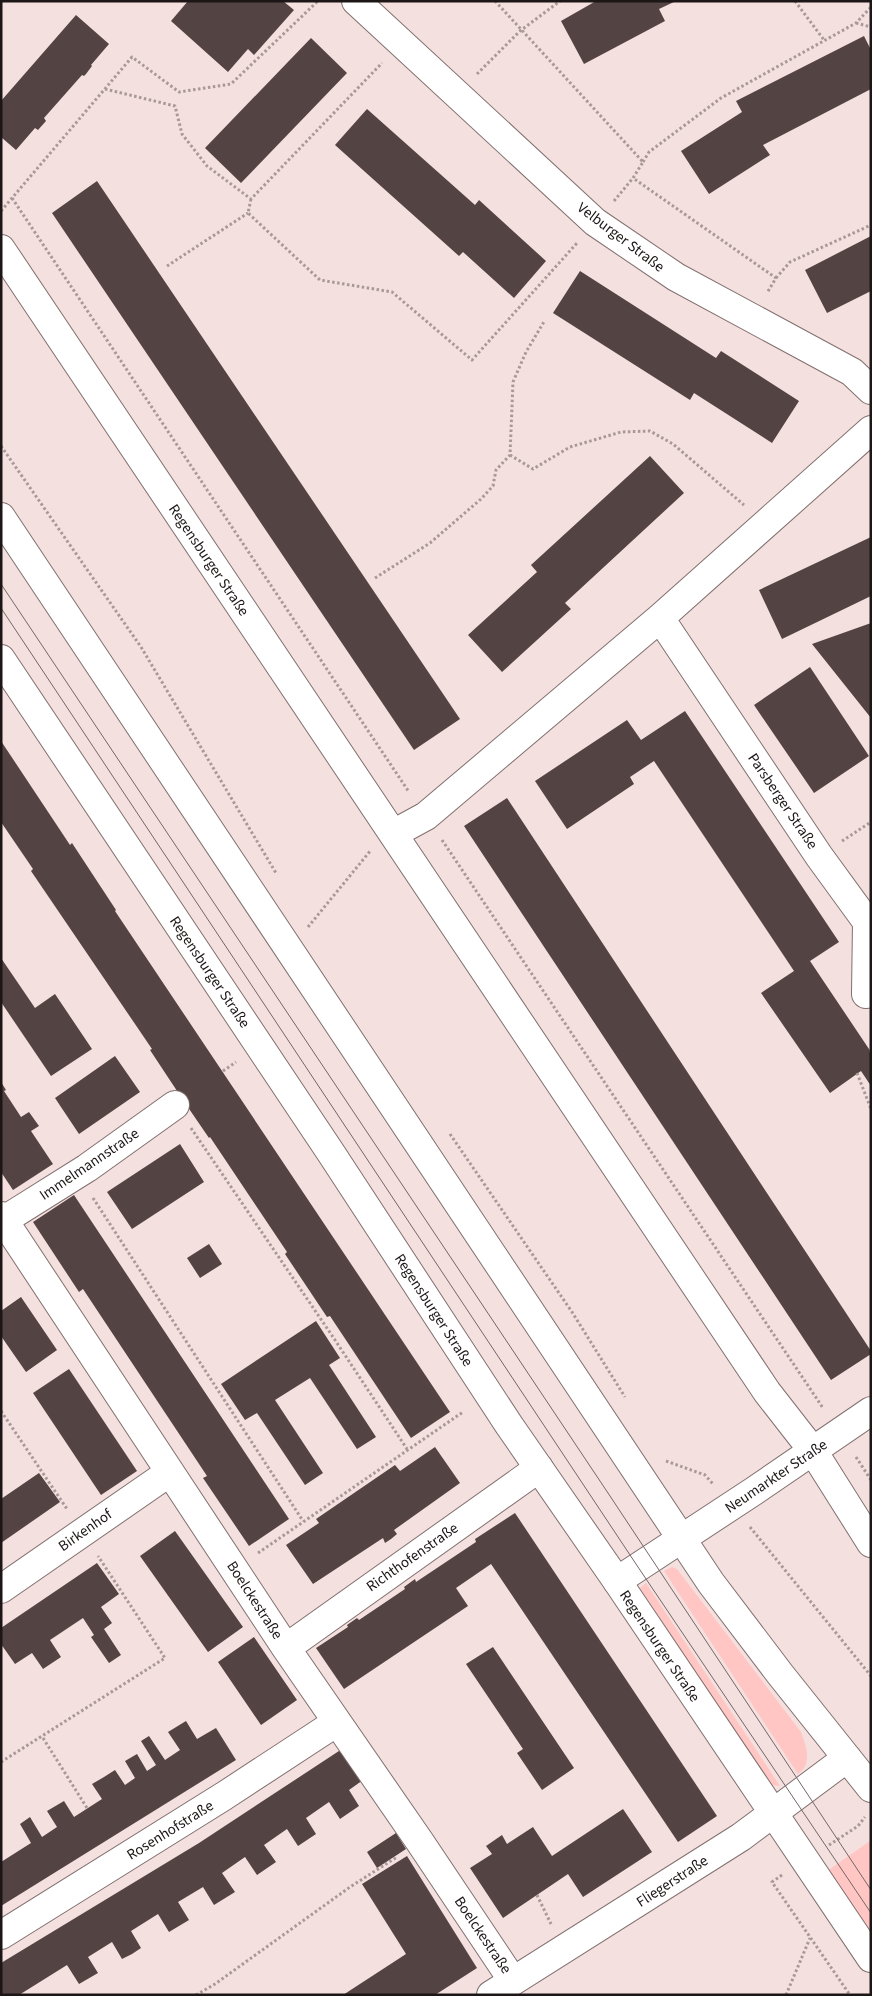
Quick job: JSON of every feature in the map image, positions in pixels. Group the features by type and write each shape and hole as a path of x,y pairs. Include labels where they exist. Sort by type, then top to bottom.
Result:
{"street":[{"name":"Velburger Straße","path":"356,1 595,222 676,277 852,372 871,390"},
{"name":"Regensburger Straße","path":"1,249 767,1392 812,1451 871,1543"},
{"path":"393,834 426,816 660,618 871,430"},
{"path":"1,517 711,1583 871,1788"},
{"name":"Parsberger Straße","path":"660,618 820,856 867,922 866,994"},
{"name":"Regensburger Straße","path":"1,659 539,1468 871,1958"},
{"name":"Immelmannstraße","path":"2,1219 78,1174 175,1105"},
{"name":"Boelckestraße","path":"2,1219 286,1648 420,1842 502,1988"},
{"name":"Neumarkter Straße","path":"617,1581 732,1506 871,1411"},
{"name":"Richthofenstraße","path":"286,1648 539,1468"},
{"name":"Birkenhof","path":"1,1589 170,1472"},
{"name":"Rosenhofstraße","path":"1,1935 224,1796 337,1722"},
{"name":"Fliegerstraße","path":"502,1988 666,1885 772,1814 847,1758"}],"path":[{"path":"1,210 132,57 179,92 231,84 318,1"},
{"path":"495,1 520,31 643,162"},
{"path":"457,94 520,31 560,1"},
{"path":"795,1 824,40"},
{"path":"776,278 633,178 649,152 721,98 856,23 871,7"},
{"path":"856,23 871,27"},
{"path":"167,266 248,213 251,199 402,42"},
{"path":"105,89 176,106 182,134 207,166 251,199"},
{"path":"248,213 320,280 392,292 472,360 595,222"},
{"path":"753,319 776,278 790,262 871,225"},
{"path":"375,578 430,543 481,499 493,486 496,470 510,455 513,382 526,352 545,320"},
{"path":"510,455 533,469 570,446 622,432 650,431 673,444 766,524"},
{"path":"1,446 141,647 278,876"},
{"path":"308,927 379,840 393,834"},
{"path":"303,919 314,935"},
{"path":"857,1073 871,1110"},
{"path":"175,1105 407,1449"},
{"path":"448,1132 572,1312 628,1403"},
{"path":"78,1174 303,1521"},
{"path":"1,1411 165,1658 43,1738 1,1762"},
{"path":"235,1570 303,1521 463,1412"},
{"path":"664,1460 705,1475 871,1676"},
{"path":"43,1738 88,1808"},
{"path":"196,1995 215,1984 350,1887 420,1842"},
{"path":"772,1882 850,1995"},
{"path":"537,1895 550,1922"},
{"path":"786,1995 810,1937"}],"shaded area":[{"path":"672,1567 677,1569 801,1732 807,1760 803,1770 798,1774 664,1571"},
{"path":"646,1583 780,1786 770,1785 640,1588"},
{"path":"871,1842 871,1935 827,1871"}],"building":[{"path":"188,1 283,1 294,10 254,55 248,49 228,72 171,21"},
{"path":"596,1 676,1 659,9 665,21 584,64 561,21"},
{"path":"76,15 109,44 91,65 86,74 82,75 44,118 46,121 38,130 35,128 16,150 1,137 1,101"},
{"path":"864,36 871,50 871,89 763,145 770,155 709,194 681,151 742,112 736,101"},
{"path":"311,38 347,73 241,183 205,148"},
{"path":"367,109 475,205 479,200 546,261 514,298 463,252 459,256 335,145"},
{"path":"97,181 460,719 414,750 52,213"},
{"path":"871,236 871,291 827,313 805,270"},
{"path":"580,271 716,358 721,351 799,401 772,443 694,393 690,400 553,313"},
{"path":"650,456 684,493 565,603 571,609 502,672 468,635 537,572 531,565"},
{"path":"871,537 871,596 782,639 759,590"},
{"path":"871,623 871,718 812,644"},
{"path":"810,667 869,756 814,793 754,705"},
{"path":"685,711 839,942 810,961 871,1052 871,1086 861,1071 830,1093 761,993 794,971 654,761 630,777 634,784 567,829 535,781 627,720 641,740"},
{"path":"1,741 70,845 72,843 115,911 450,1412 411,1438 330,1316 327,1317 285,1254 287,1252 183,1100 150,1050 152,1049 31,871 33,869 1,822"},
{"path":"507,798 871,1351 871,1354 831,1380 464,826"},
{"path":"1,958 35,1008 55,994 92,1049 51,1076 1,1002"},
{"path":"115,1056 140,1092 79,1134 55,1098"},
{"path":"1,1082 6,1090 4,1091 21,1117 29,1112 39,1126 31,1131 53,1164 13,1190 1,1172"},
{"path":"180,1144 204,1182 132,1229 107,1192"},
{"path":"74,1195 289,1519 249,1546 203,1478 207,1476 83,1289 79,1292 33,1222"},
{"path":"209,1244 222,1264 200,1278 187,1258"},
{"path":"21,1297 57,1350 26,1372 1,1336 1,1311"},
{"path":"316,1321 340,1358 329,1365 376,1437 357,1449 310,1378 275,1400 323,1473 305,1485 257,1413 245,1420 221,1384"},
{"path":"69,1369 137,1471 101,1495 33,1393"},
{"path":"435,1447 460,1483 394,1530 397,1534 391,1539 385,1543 383,1538 313,1584 286,1545 319,1523 316,1519 395,1465 400,1471"},
{"path":"39,1473 60,1502 1,1543 1,1499"},
{"path":"515,1513 717,1816 678,1842 491,1564 456,1588 468,1606 344,1689 316,1648 348,1627 347,1625 357,1618 359,1620 405,1589 404,1587 415,1579 416,1582 476,1542 475,1539"},
{"path":"175,1531 243,1627 208,1652 140,1556"},
{"path":"97,1563 119,1594 101,1607 112,1623 104,1629 121,1655 109,1663 91,1637 94,1635 83,1618 50,1640 61,1657 43,1669 32,1653 15,1664 1,1644 1,1628"},
{"path":"254,1637 297,1700 261,1725 218,1662"},
{"path":"493,1647 574,1768 542,1790 517,1753 523,1749 466,1664"},
{"path":"186,1721 197,1739 216,1728 236,1760 1,1906 1,1862 31,1843 20,1824 30,1817 42,1837 57,1827 47,1811 64,1801 74,1817 102,1799 92,1784 115,1770 125,1785 135,1778 125,1761 137,1754 147,1771 156,1765 141,1741 149,1736 165,1760 180,1750 168,1732"},
{"path":"342,1749 363,1780 349,1790 359,1806 340,1819 329,1802 306,1818 316,1834 298,1846 287,1829 264,1845 276,1862 257,1875 245,1857 222,1873 235,1892 214,1905 203,1887 178,1902 189,1920 169,1932 158,1914 131,1931 141,1948 132,1954 122,1959 112,1942 88,1957 98,1973 79,1984 67,1965 19,1995 1,1995 1,1963 199,1843"},
{"path":"623,1809 652,1852 583,1897 568,1874 503,1918 470,1868 492,1854 486,1846 502,1835 507,1844 533,1827 552,1856"},
{"path":"396,1833 406,1849 377,1868 367,1852"},
{"path":"407,1856 477,1968 435,1995 343,1995 406,1954 362,1884"}],"tram line":[{"path":"1,584 871,1890"},
{"path":"1,608 638,1567 871,1913"}]}
